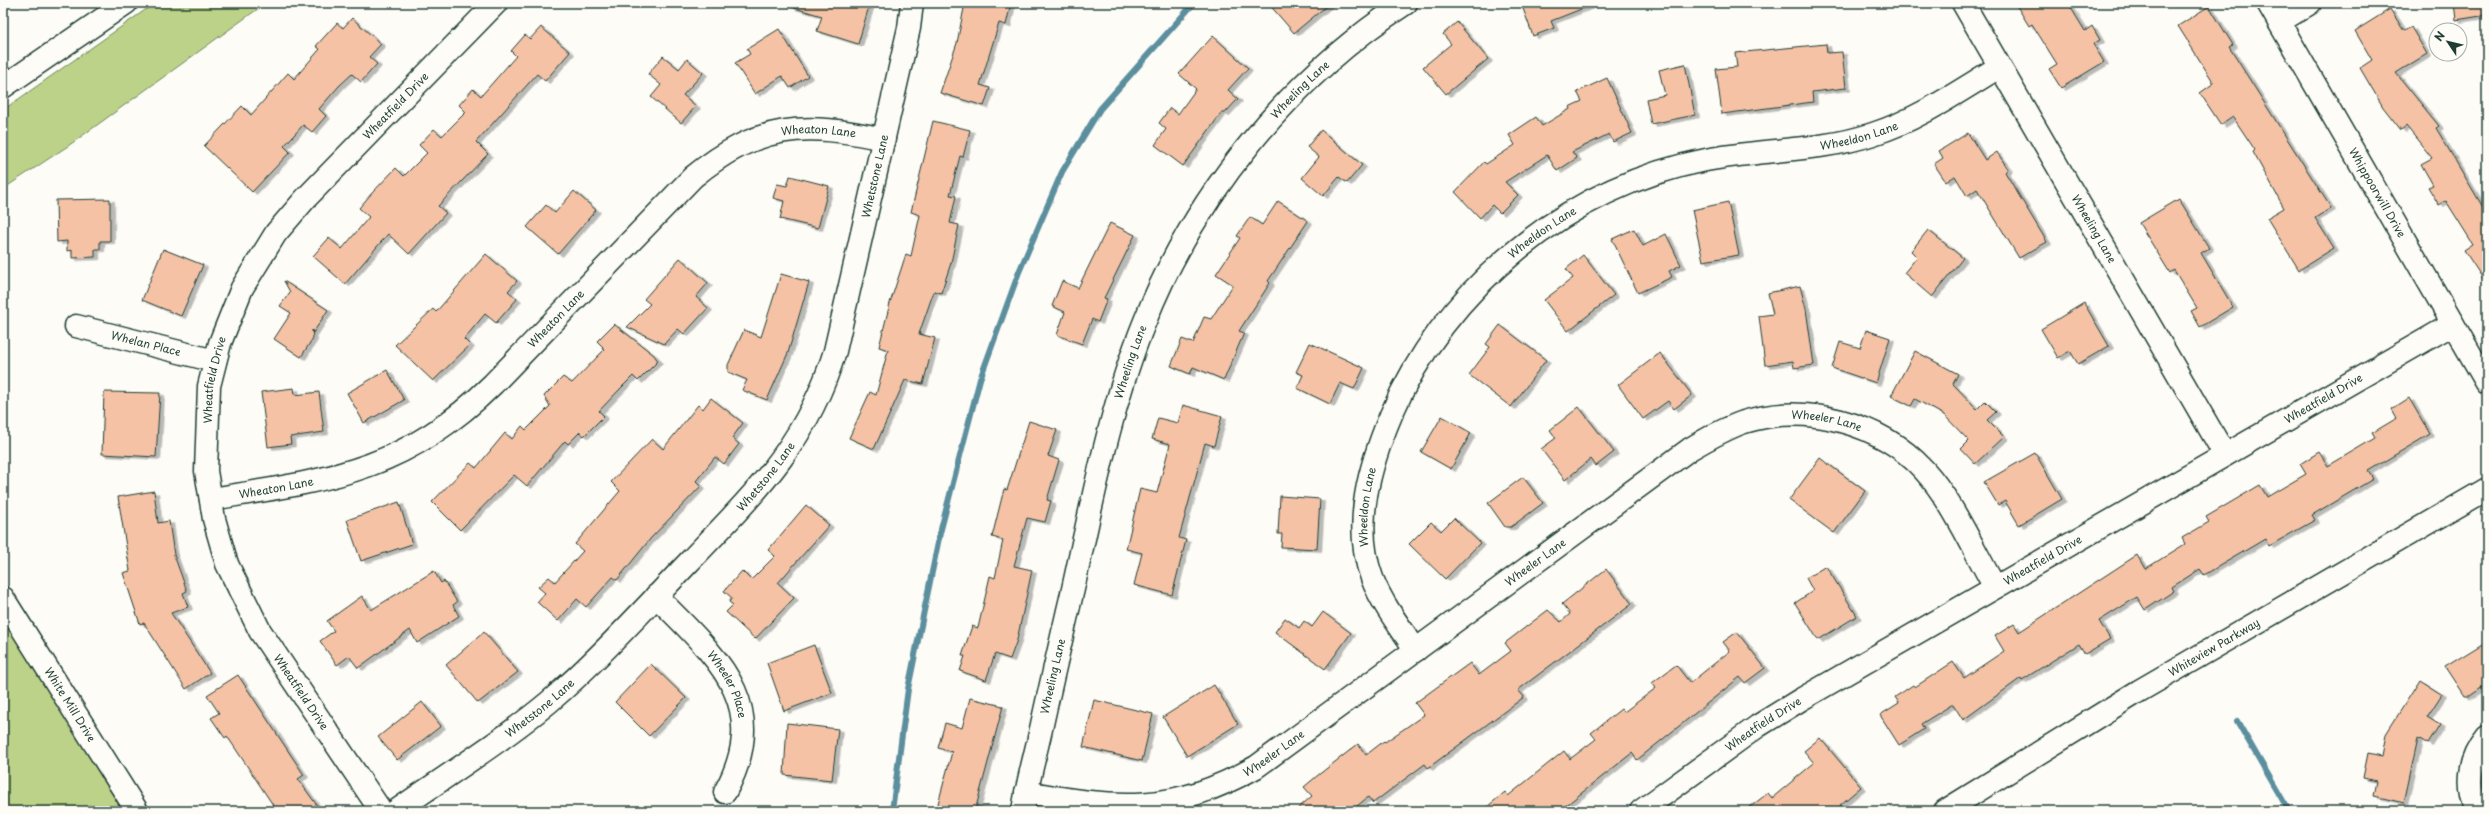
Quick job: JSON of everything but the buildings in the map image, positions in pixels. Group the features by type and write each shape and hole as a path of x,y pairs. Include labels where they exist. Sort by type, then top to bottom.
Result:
{"street":[{"path":"3,87 126,3"},
{"name":"Wheatfield Drive","path":"381,811 248,610 227,564 218,534 206,471 205,445 209,386 226,325 242,288 276,233 306,198 496,3"},
{"name":"Whetstone Lane","path":"396,811 548,703 656,596 768,479 792,445 814,406 830,368 839,336 909,28 912,3"},
{"name":"Wheeling Lane","path":"1025,802 1114,413 1145,320 1165,276 1206,205 1230,171 1283,108 1335,57 1406,3"},
{"name":"Wheeling Lane","path":"1963,3 2225,455"},
{"name":"Whippoorwill Drive","path":"2268,3 2487,383"},
{"path":"2279,22 2310,3"},
{"name":"Wheeldon Lane","path":"1416,650 1380,595 1371,577 1366,553 1364,503 1377,453 1398,399 1411,373 1443,325 1481,282 1549,226 1598,198 1623,186 1653,174 1706,160 1813,147 1873,134 1905,122 1999,67"},
{"name":"Wheaton Lane","path":"211,499 319,481 350,473 390,457 434,432 463,411 493,384 693,176 730,150 768,134 799,129 836,129 884,138"},
{"name":"Wheatfield Drive","path":"1641,811 1764,723 1995,587 2453,324"},
{"name":"Whelan Place","path":"76,326 215,361"},
{"name":"Wheeler Lane","path":"1025,802 1133,806 1165,803 1203,793 1256,767 1690,450 1727,428 1777,416 1809,415 1842,421 1873,433 1900,449 1924,469 1939,489 1995,587"},
{"name":"Whiteview Parkway","path":"1944,811 2139,690 2487,489"},
{"name":"Wheeler Place","path":"656,596 718,661 731,682 740,706 744,729 742,749 736,769 725,792"},
{"name":"White Mill Drive","path":"3,598 137,811"},
{"path":"2477,811 2470,790 2470,772 2475,755 2487,738"}],"green space":[{"path":"155,3 266,3 68,146 3,189 3,110"},
{"path":"3,619 125,811 3,811"}],"waterway":[{"path":"892,811 908,689 940,533 980,379 1019,272 1062,172 1100,109 1194,3"},
{"path":"2237,721 2289,811"}]}
